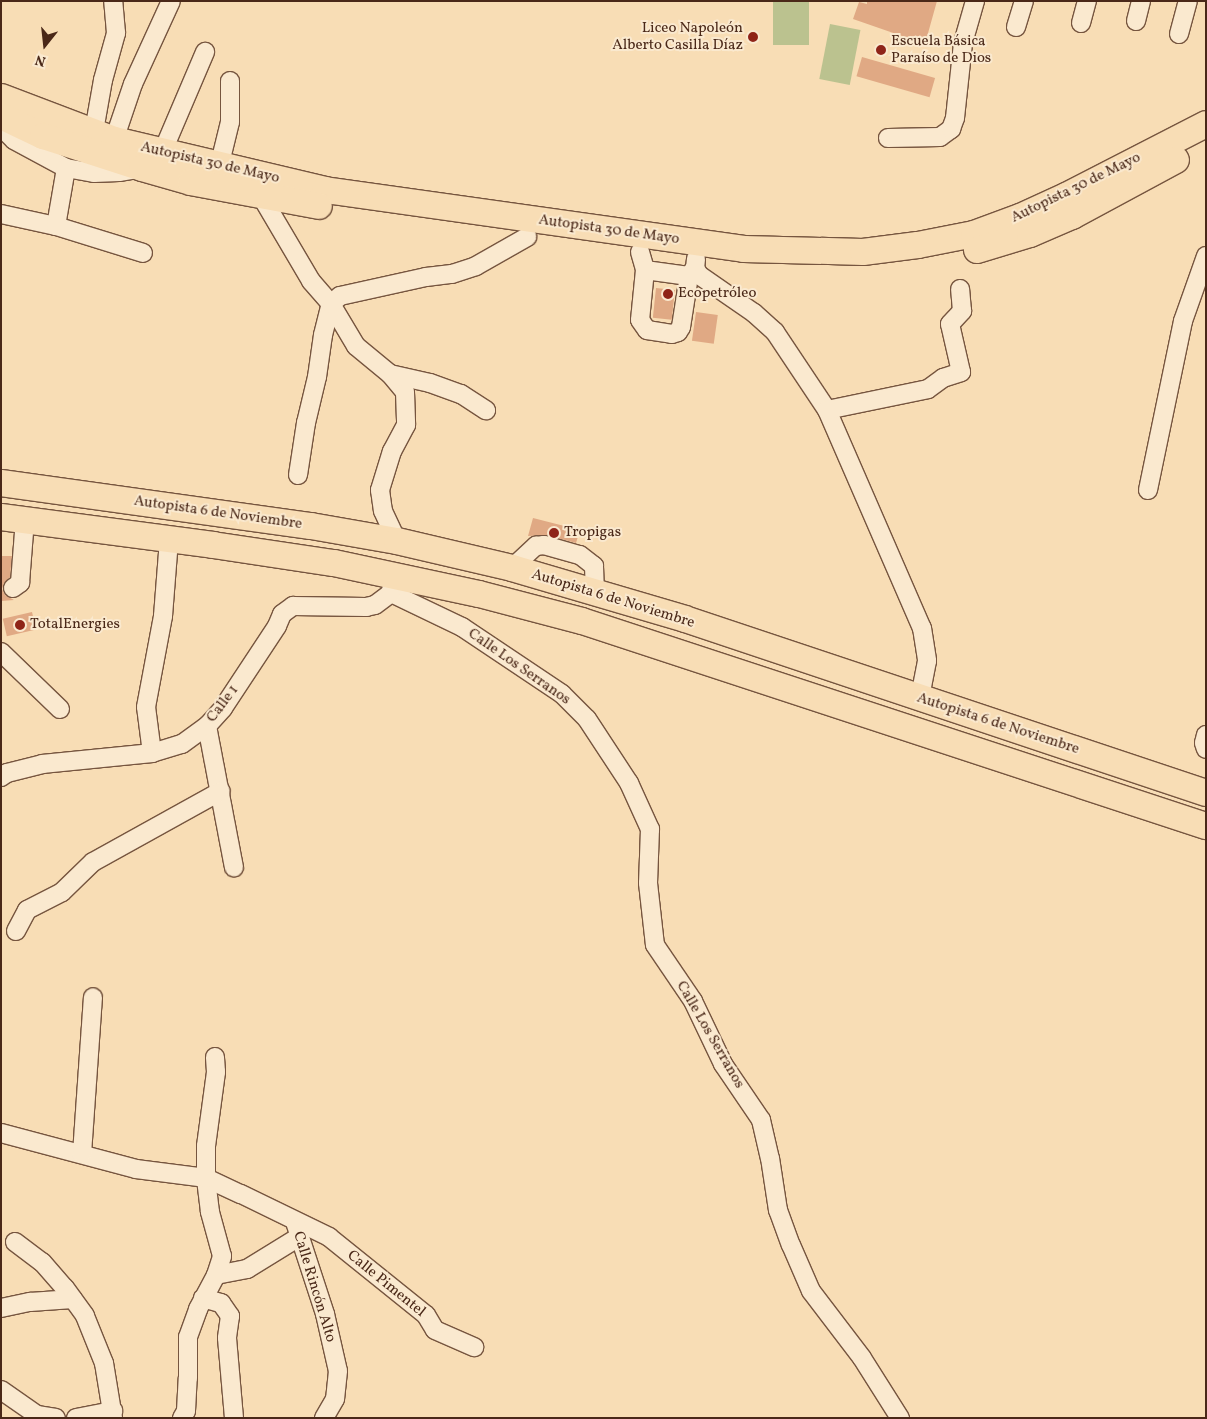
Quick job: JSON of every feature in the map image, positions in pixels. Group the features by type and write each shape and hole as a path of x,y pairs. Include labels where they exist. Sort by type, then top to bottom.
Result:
{"highway":[{"name":"Autopista 30 de Mayo","path":"1,97 104,136 162,153 324,190 734,248 863,252 918,245 974,234 1020,217 1066,196 1206,124"},
{"name":"Autopista 30 de Mayo","path":"1,116 43,136 191,182 261,196 527,237 643,261 693,268 744,265 861,268 924,262 986,248 1030,234 1072,216 1206,143"},
{"name":"Autopista 6 de Noviembre","path":"1,483 211,511 397,541 512,568 595,592 1206,793"},
{"name":"Autopista 6 de Noviembre","path":"13,519 334,563 392,584 582,621 1206,826"}],"street":[{"path":"104,136 102,80 116,33 113,1"},
{"path":"104,136 132,84 171,1"},
{"path":"888,138 940,137 951,129 956,118 963,43 975,1"},
{"path":"1016,27 1024,1"},
{"path":"1081,23 1087,1"},
{"path":"1136,21 1141,1"},
{"path":"1179,34 1188,1"},
{"path":"162,153 205,52"},
{"path":"219,167 230,122 230,81"},
{"path":"1,126 20,144 66,168 94,172 119,172 142,168"},
{"path":"56,226 66,168"},
{"path":"261,196 312,282 330,304 356,346 390,374 405,392 406,425 392,451 380,490 383,511 397,541"},
{"path":"1,214 56,226 143,253"},
{"path":"298,475 306,423 317,377 330,304 340,296 426,277 452,274 476,266 527,237"},
{"path":"1148,490 1183,321 1206,256"},
{"path":"643,261 640,320 647,330 672,334 681,327 693,268"},
{"path":"693,268 699,275 754,313 775,332 827,410 922,628 927,661 920,698"},
{"path":"827,410 928,389 943,378 961,372 950,324 962,311 960,289"},
{"path":"390,374 430,383 461,394 486,410"},
{"path":"13,519 20,583 13,588"},
{"path":"152,753 146,707 163,616 169,539"},
{"name":"Calle 1","path":"1,777 7,773 42,764 152,753 182,744 207,726 223,708 277,626 282,614 293,606 366,608 375,606 392,584"},
{"name":"Calle Los Serranos","path":"392,584 462,627 562,694 587,719 629,783 650,829 648,883 655,945 693,1001 723,1064 761,1120 770,1158 778,1210 811,1291 862,1358 900,1418"},
{"path":"1,652 60,709"},
{"path":"207,726 221,791 234,867"},
{"path":"1206,735 1204,743 1206,749"},
{"path":"16,931 27,910 62,892 92,862 221,791"},
{"path":"82,1154 93,997"},
{"path":"182,1418 186,1411 188,1337 203,1298 216,1275 222,1256 210,1212 206,1178 206,1146 216,1072 215,1057"},
{"name":"Calle Rincón Alto","path":"1,1133 136,1169 206,1178 297,1229 325,1314 338,1371 336,1399 324,1418"},
{"path":"216,1275 246,1269 297,1229"},
{"name":"Calle Pimentel","path":"297,1229 329,1237 426,1315 435,1330 474,1347"},
{"path":"15,1242 42,1262 73,1299 85,1316 104,1363 113,1414 76,1418"},
{"path":"203,1298 221,1303 230,1316 228,1338 234,1418"},
{"path":"1,1308 30,1302 73,1299"},
{"path":"1,1390 37,1415 56,1418"}],"green space":[{"path":"773,1 809,1 809,45 773,45"},
{"path":"830,24 860,30 850,85 819,79"}],"building":[{"path":"867,1 937,1 925,44 853,19 859,2 867,4"},
{"path":"862,57 935,78 930,97 856,76"},
{"path":"656,288 675,290 672,320 653,318"},
{"path":"696,312 718,315 714,344 692,341"},
{"name":"Tropigas","path":"533,518 580,530 576,543 546,535 528,536"},
{"name":"TotalEnergies","path":"1,556 12,556 10,577 4,583 2,589 5,595 14,600 1,601"},
{"name":"TotalEnergies","path":"32,612 36,630 7,636 3,619"}],"place":[{"name":"Liceo Napoleón Alberto Casilla Díaz","path":"753,37"},
{"name":"Escuela Básica Paraíso de Dios","path":"881,50"},
{"name":"Ecopetróleo","path":"668,294"},
{"name":"Tropigas","path":"554,533"},
{"name":"TotalEnergies","path":"20,625"}]}
